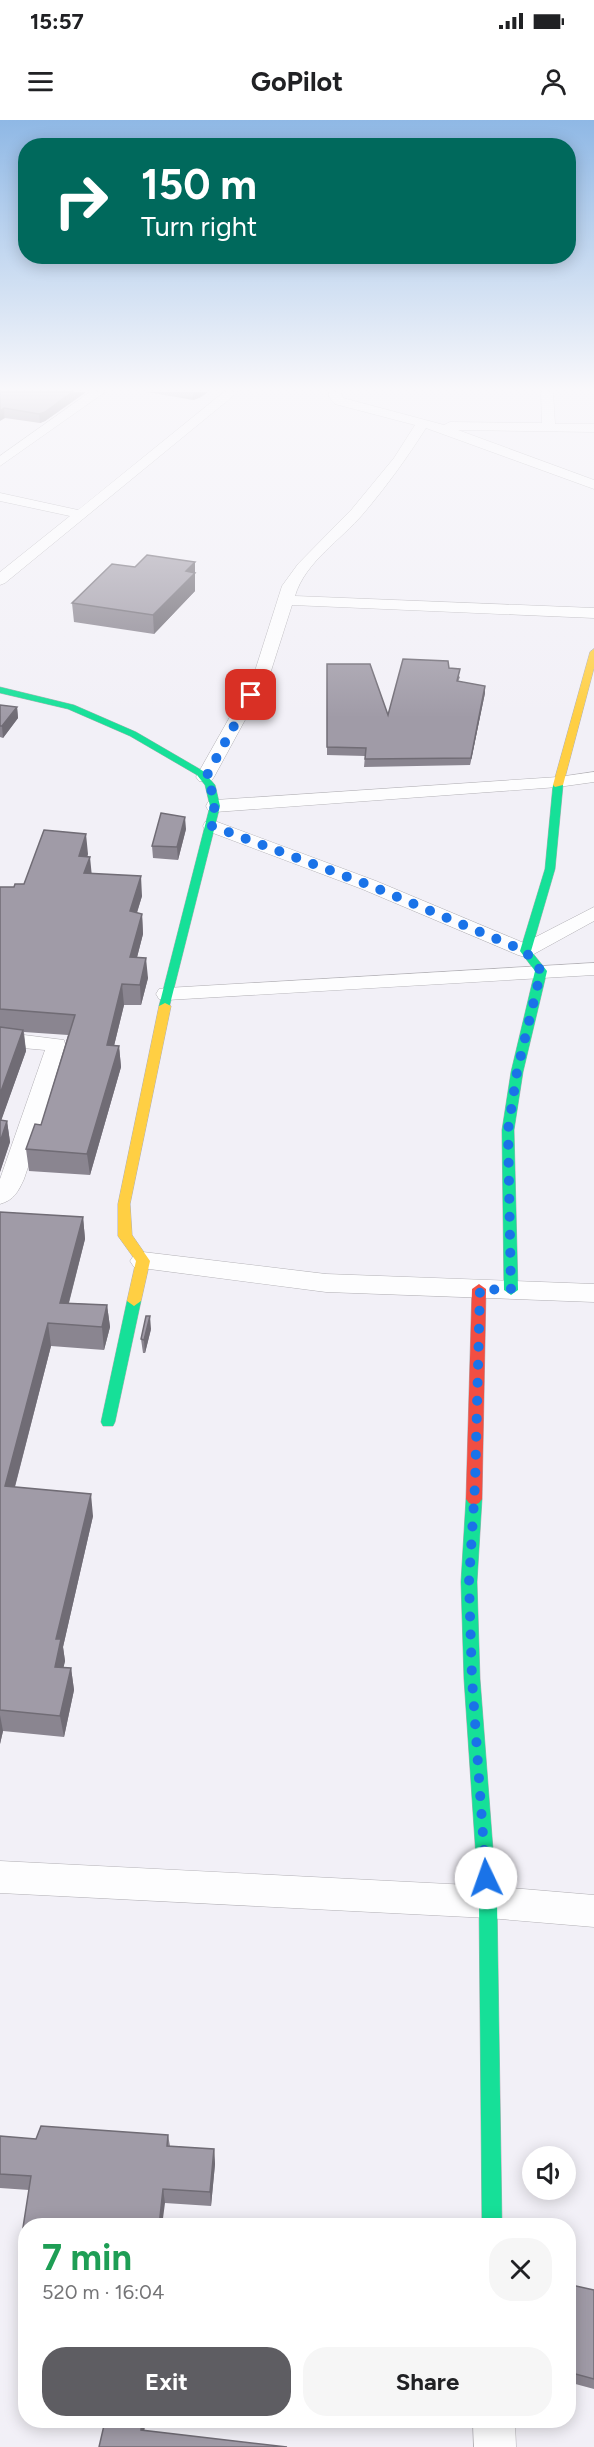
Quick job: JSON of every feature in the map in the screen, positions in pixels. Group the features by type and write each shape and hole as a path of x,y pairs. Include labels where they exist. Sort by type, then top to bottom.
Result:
{"street":[{"path":"13,501 80,514"},
{"path":"0,580 97,501"},
{"path":"206,777 262,674 291,586 303,567 366,501"},
{"path":"286,600 594,613"},
{"path":"525,951 550,869 558,782 594,652"},
{"path":"0,690 44,697 93,713 206,777 213,794 215,806 212,826 167,994 124,1204 125,1236 143,1261 326,1283 594,1293"},
{"path":"215,806 558,782 594,777"},
{"path":"212,826 369,885 525,951 541,971"},
{"path":"525,951 594,913"},
{"path":"167,994 594,969"},
{"path":"511,1290 508,1130 517,1072 541,971"},
{"path":"0,1039 56,1045 56,1051 12,1179 7,1190 0,1196"},
{"path":"108,1422 143,1261"},
{"path":"480,1289 475,1485 469,1582 472,1679 488,1902 492,2218"},
{"path":"0,1877 488,1902 594,1911"},
{"path":"494,2428 495,2447"}],"building":[{"path":"147,555 195,562 186,571 195,573 153,615 72,603 112,564 135,567"},
{"path":"403,659 448,661 449,668 460,669 457,681 485,686 471,758 365,759 366,748 327,747 327,664 370,664 388,715"},
{"path":"0,705 17,707 2,726 0,726"},
{"path":"161,813 185,817 177,847 152,846"},
{"path":"44,830 86,834 79,856 90,857 84,873 141,876 130,911 142,914 130,957 146,958 140,985 122,984 107,1045 119,1046 87,1154 26,1149 35,1124 41,1125 75,1015 0,1009 0,887 24,884"},
{"path":"0,1027 23,1030 0,1094"},
{"path":"0,1120 7,1121 0,1142"},
{"path":"0,1212 83,1217 60,1303 107,1305 102,1327 48,1323 5,1486 91,1494 56,1639 61,1639 55,1667 71,1668 60,1716 0,1710"},
{"path":"146,1316 150,1316 144,1340 141,1339"},
{"path":"41,2126 168,2135 167,2146 214,2149 210,2192 163,2189 160,2218 24,2218 31,2176 0,2174 0,2136 36,2139"},
{"path":"576,2286 594,2290 594,2379 576,2374"},
{"path":"103,2428 141,2428 141,2430 287,2447 99,2447"}],"traffic: fast":[{"path":"0,690 71,707 133,734 200,773 210,785 215,806 165,1006"},
{"path":"511,1290 508,1130 517,1072 541,971 525,951 550,869 558,785"},
{"path":"108,1422 134,1301"},
{"path":"474,1499 469,1582 472,1679 488,1902 492,2218"}],"traffic: slow":[{"path":"558,785 594,652"},
{"path":"134,1301 143,1261 125,1236 124,1204 165,1006"}],"traffic: jam":[{"path":"474,1499 479,1289"}],"route":[{"path":"251,695 206,777 215,806 212,826 449,917 525,951 541,971 517,1072 508,1130 511,1290 480,1289 480,1365 469,1582 472,1679 486,1878"}]}
